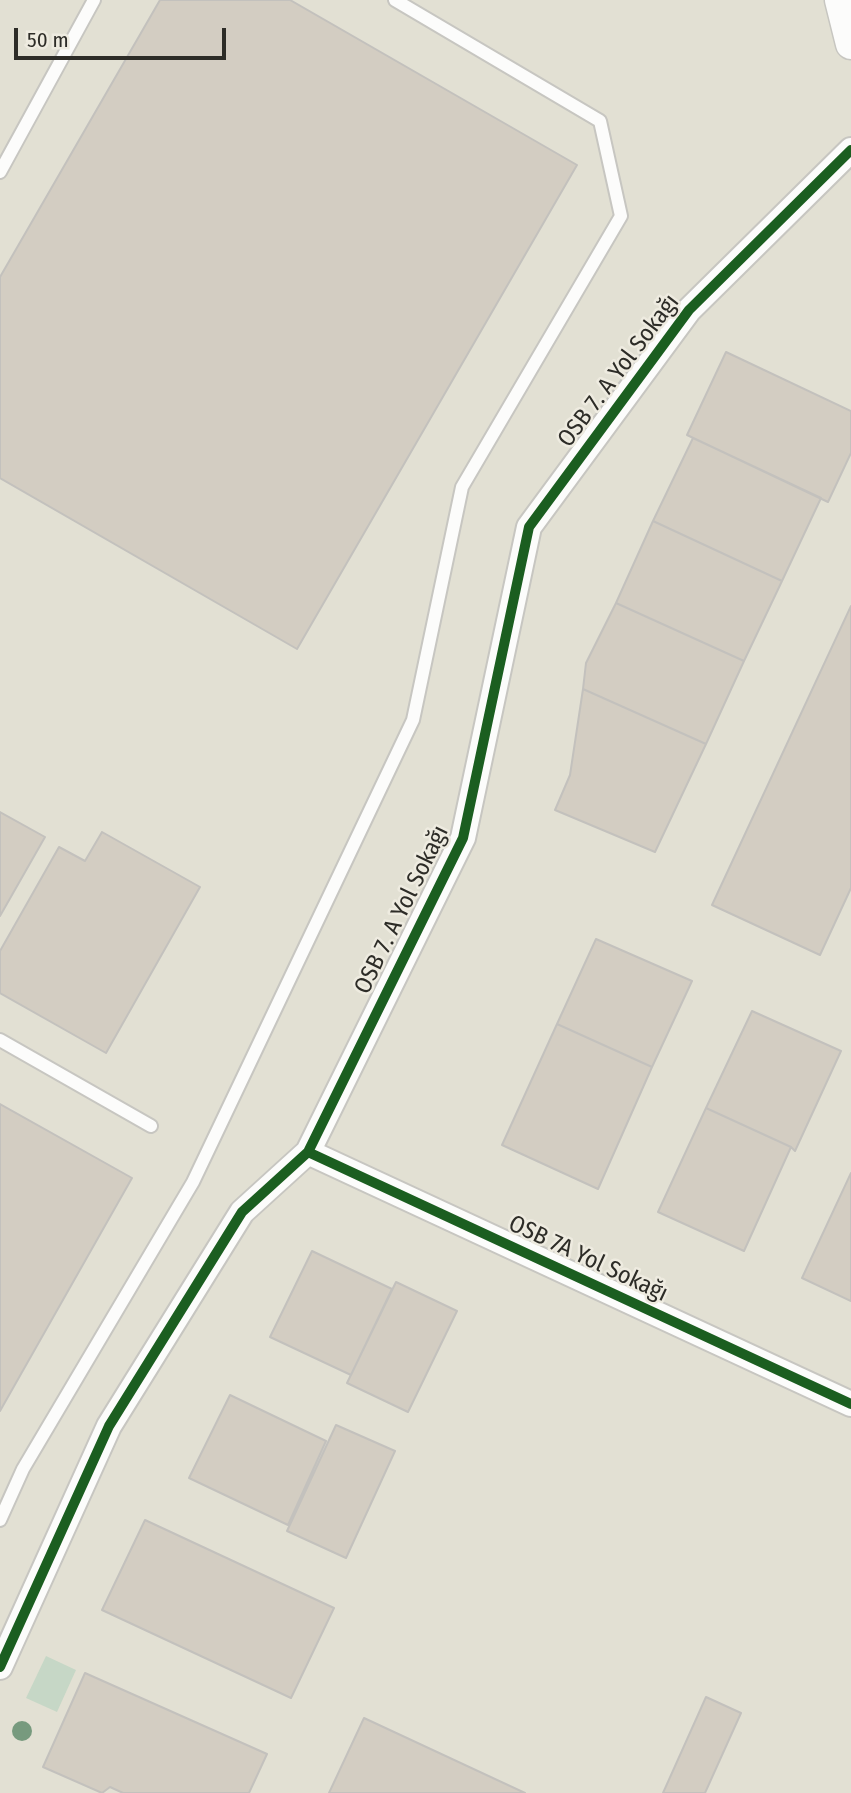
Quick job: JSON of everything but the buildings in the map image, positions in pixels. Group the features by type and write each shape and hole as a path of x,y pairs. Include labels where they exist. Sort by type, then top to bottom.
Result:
{"street":[{"path":"840,0 850,34"},
{"name":"OSB 7. A Yol Sokağı","path":"0,1667 109,1426 242,1212 308,1152 464,838 529,527 689,310 851,150"},
{"name":"OSB 7A Yol Sokağı","path":"308,1152 851,1404"}],"lane":[{"path":"0,172 94,0"},
{"path":"0,1520 23,1469 193,1182 413,720 462,487 621,216 600,121 396,0"},
{"path":"0,1040 151,1126"}],"shaded area":[{"path":"0,0 851,0 851,1793 0,1793"}],"green space":[{"path":"46,1656 76,1670 57,1712 26,1698"}],"cycle path":[{"path":"0,1667 109,1426 242,1212 308,1152 463,838 529,527 689,310 851,150"},
{"path":"308,1152 851,1404"}]}
